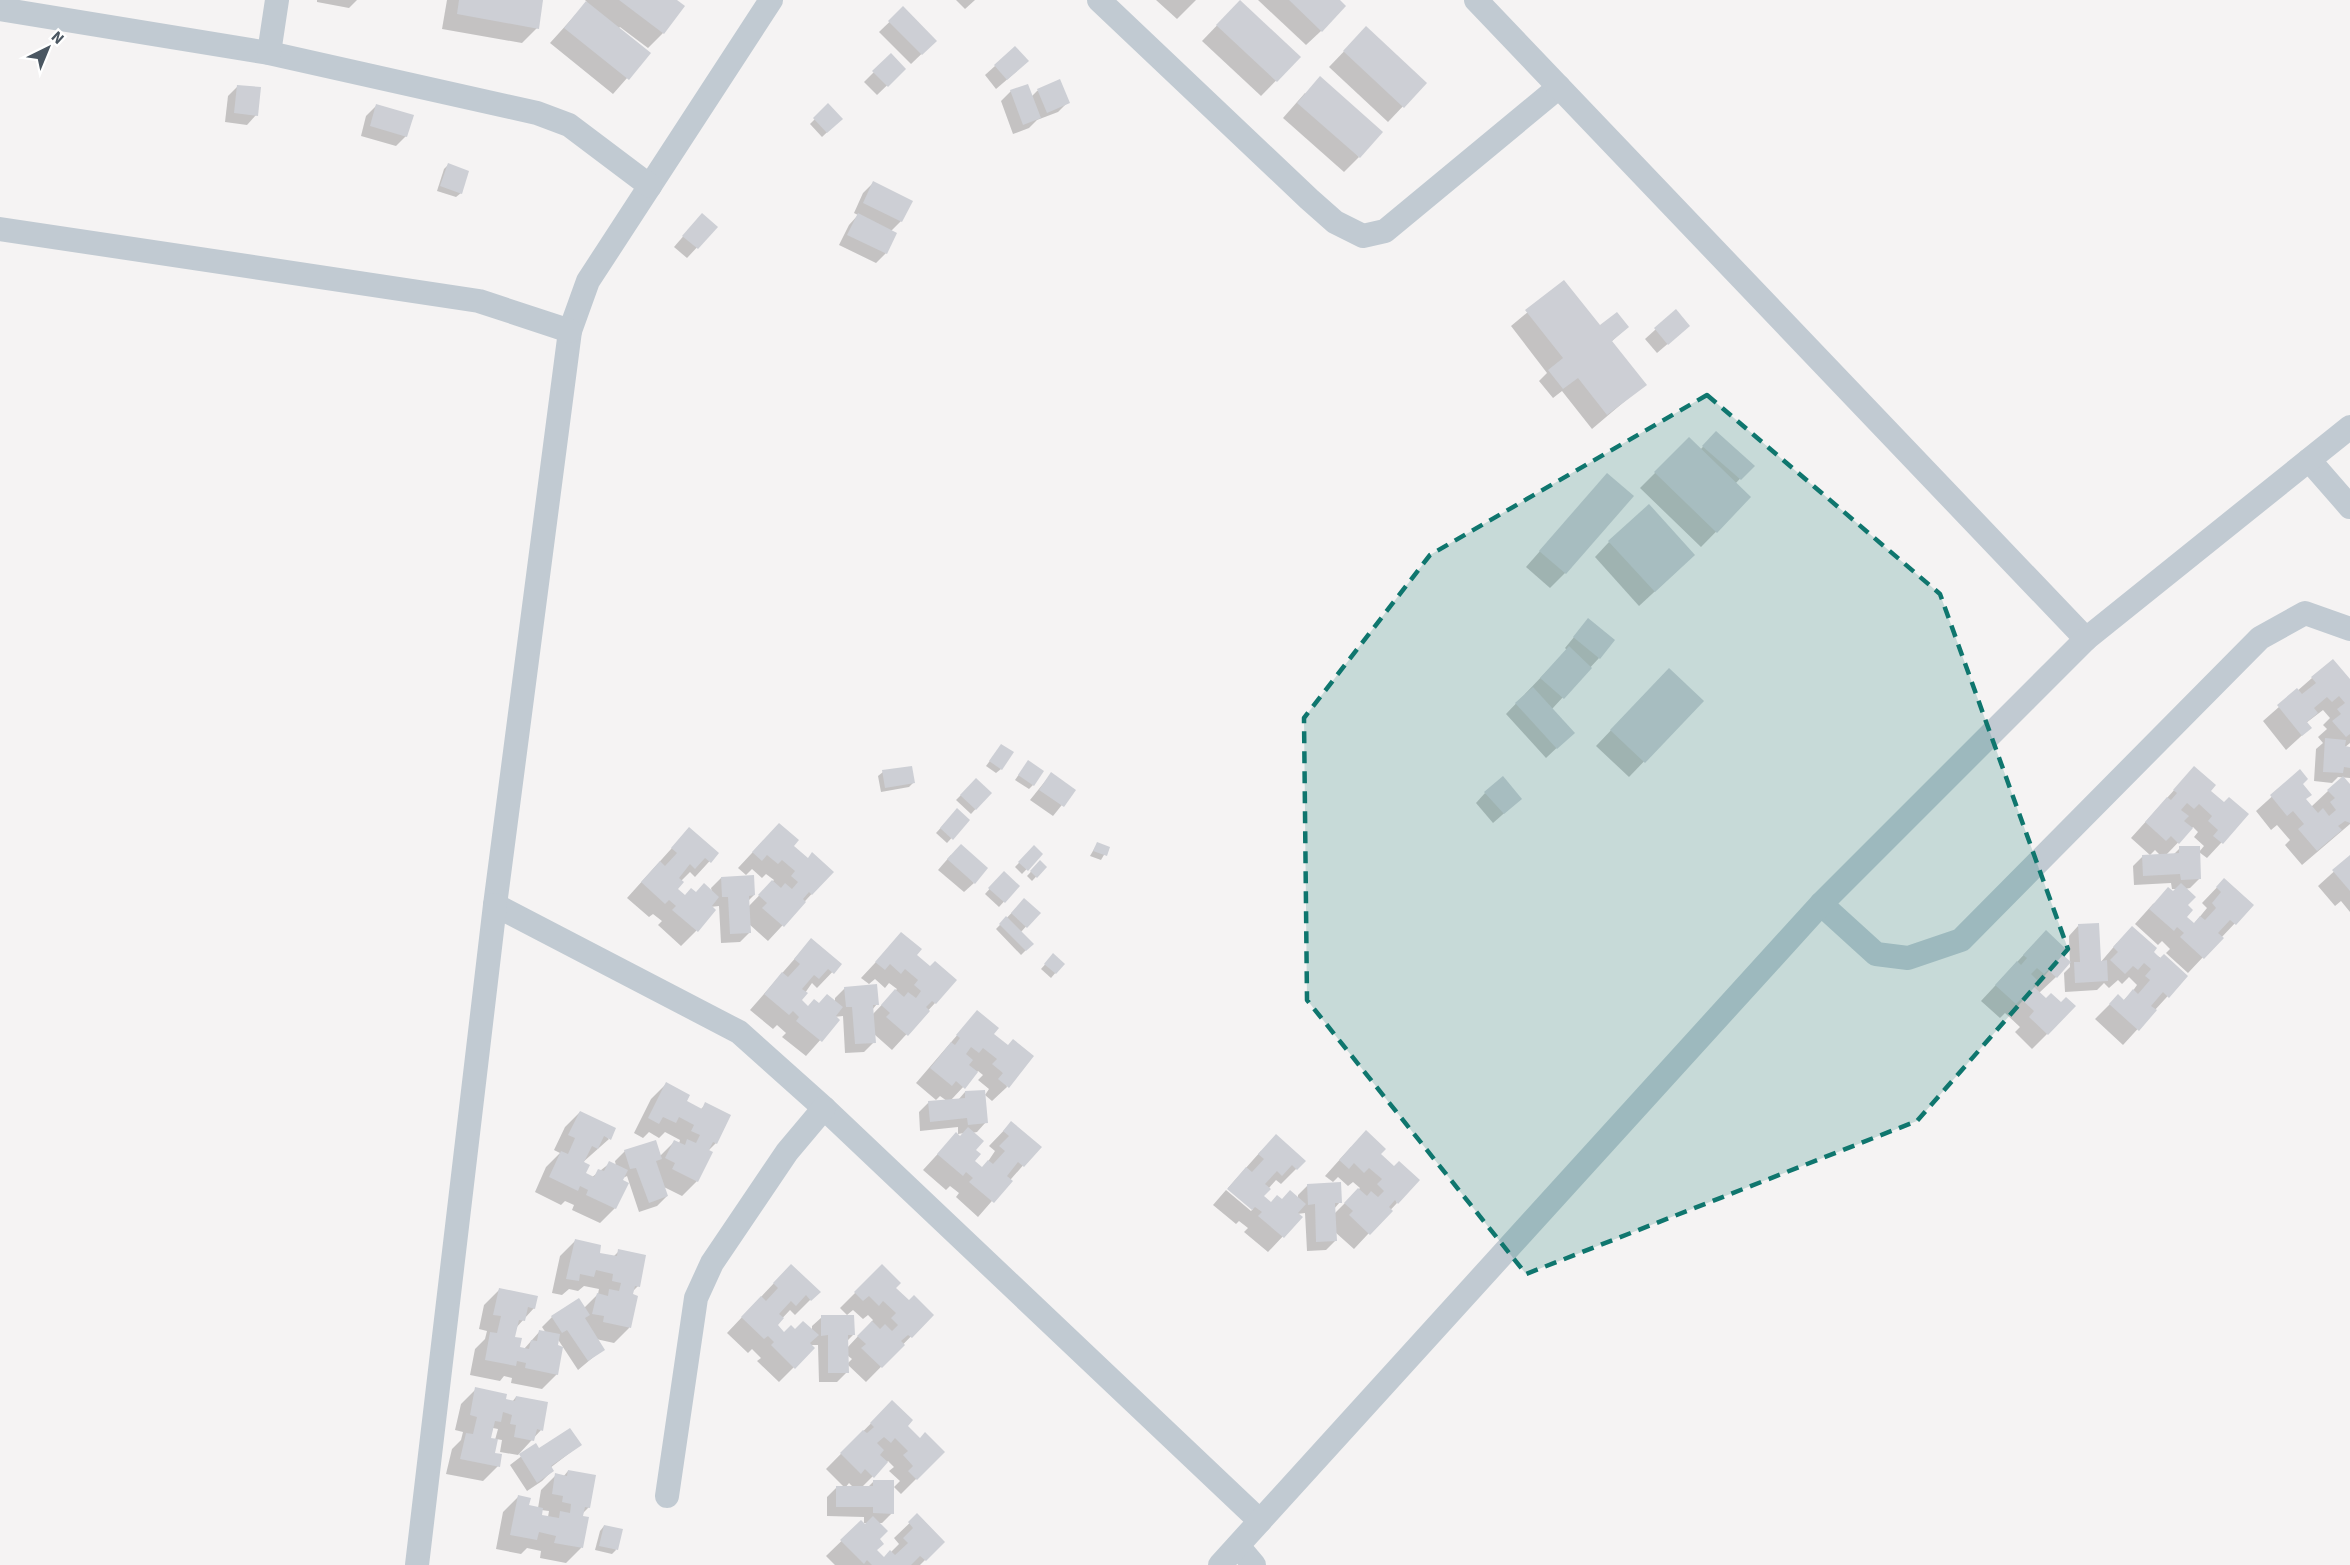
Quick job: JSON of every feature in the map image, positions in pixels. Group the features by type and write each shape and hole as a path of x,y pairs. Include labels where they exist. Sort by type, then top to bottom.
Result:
{"street":[{"path":"269,53 277,0"},
{"path":"417,1565 495,905 570,331 588,281 771,0"},
{"path":"1098,0 1309,199 1335,222 1363,236 1385,231 1559,87"},
{"path":"1476,0 2086,639"},
{"path":"0,9 269,53 537,113 568,125 650,186"},
{"path":"0,229 479,301 570,331"},
{"path":"1220,1565 1821,904 2086,639 2350,426"},
{"path":"2309,460 2350,507"},
{"path":"1821,904 1876,954 1908,958 1961,940 2260,639 2305,613 2350,629"},
{"path":"495,905 739,1032 824,1108 1260,1521"},
{"path":"667,1496 696,1298 712,1263 787,1152 824,1108"},
{"path":"1238,1546 1254,1565"}],"highlighted area":[{"path":"1707,395 1940,594 2068,949 1917,1121 1526,1274 1307,1000 1304,718 1430,555"}],"building":[{"path":"459,0 543,0 539,29 457,14"},
{"path":"619,0 677,0 685,6 664,34"},
{"path":"1240,0 1301,57 1277,82 1216,25"},
{"path":"1289,0 1340,0 1346,6 1322,32"},
{"path":"586,1 651,53 629,80 564,28"},
{"path":"903,6 937,41 922,55 888,21"},
{"path":"1366,26 1427,83 1404,108 1343,51"},
{"path":"1015,46 1029,61 1007,80 994,65"},
{"path":"891,53 906,69 888,87 872,71"},
{"path":"1320,76 1383,132 1360,158 1297,103"},
{"path":"1060,79 1070,103 1047,113 1037,89"},
{"path":"1028,84 1041,118 1023,125 1010,90"},
{"path":"237,85 261,87 258,116 234,113"},
{"path":"828,103 843,119 827,133 813,118"},
{"path":"376,104 414,115 407,137 370,126"},
{"path":"448,163 469,171 462,194 440,186"},
{"path":"873,181 913,201 902,222 863,203"},
{"path":"702,213 718,227 698,249 682,236"},
{"path":"858,213 897,233 887,254 847,235"},
{"path":"1564,280 1600,325 1617,312 1629,327 1612,341 1647,385 1607,415 1578,378 1563,389 1548,370 1563,358 1525,310"},
{"path":"1676,309 1690,326 1668,345 1654,328"},
{"path":"1716,431 1755,466 1741,480 1702,446"},
{"path":"1689,437 1751,497 1717,533 1654,472"},
{"path":"1607,473 1634,496 1566,574 1539,551"},
{"path":"1649,504 1695,555 1655,592 1608,541"},
{"path":"1588,618 1615,640 1600,659 1573,637"},
{"path":"1569,646 1592,668 1564,699 1540,678"},
{"path":"2333,659 2350,679 2350,734 2346,737 2332,721 2341,714 2337,709 2345,703 2339,696 2332,702 2327,697 2314,708 2318,713 2307,722 2312,728 2302,736 2277,705 2297,688 2302,694 2316,683 2311,677"},
{"path":"1669,668 1704,701 1645,763 1610,730"},
{"path":"1533,687 1575,733 1557,749 1515,703"},
{"path":"2325,738 2346,740 2345,746 2350,747 2350,768 2344,767 2343,773 2323,772"},
{"path":"1001,744 1014,752 1002,770 989,761"},
{"path":"1028,760 1044,771 1034,786 1018,775"},
{"path":"912,766 915,783 885,788 882,770"},
{"path":"2194,766 2216,785 2211,791 2224,802 2229,797 2249,814 2223,844 2213,836 2218,830 2208,821 2212,816 2199,804 2194,809 2187,803 2181,810 2189,816 2184,821 2193,828 2179,844 2171,836 2166,841 2145,822 2167,797 2171,800 2177,793 2173,790"},
{"path":"2300,769 2308,779 2303,784 2312,795 2306,799 2318,813 2323,808 2329,816 2336,810 2330,802 2335,798 2327,790 2343,776 2350,784 2350,823 2345,821 2338,826 2342,830 2317,851 2298,829 2304,824 2293,811 2287,816 2270,795"},
{"path":"1051,772 1076,790 1064,807 1039,790"},
{"path":"1503,776 1522,799 1504,814 1484,792"},
{"path":"976,778 992,793 976,810 960,795"},
{"path":"957,808 970,820 953,840 940,828"},
{"path":"779,823 799,840 794,846 808,858 812,852 834,872 812,895 809,892 803,899 806,902 784,927 762,908 767,903 758,895 772,880 781,888 785,883 792,889 798,882 791,876 795,871 782,860 778,864 767,855 762,861 752,852"},
{"path":"689,827 719,853 711,863 705,858 695,869 690,864 679,878 684,882 678,889 685,895 691,888 696,892 704,883 719,897 712,906 716,910 698,932 672,910 676,906 669,900 665,904 641,882 660,861 665,866 677,853 671,848"},
{"path":"1097,842 1110,847 1107,856 1093,851"},
{"path":"961,844 988,868 975,884 947,859"},
{"path":"1034,845 1043,854 1028,871 1018,862"},
{"path":"2179,846 2200,846 2201,879 2181,880 2180,874 2143,876 2142,855 2179,853"},
{"path":"2350,855 2350,891 2332,870"},
{"path":"1040,860 1047,867 1037,878 1030,871"},
{"path":"1004,871 1020,886 1005,903 988,888"},
{"path":"754,875 755,895 749,896 751,933 730,934 728,897 722,897 721,877"},
{"path":"2224,878 2254,905 2236,925 2230,920 2218,933 2224,938 2204,959 2180,937 2184,933 2177,927 2174,931 2149,909 2168,887 2173,891 2181,883 2196,897 2188,905 2193,910 2187,917 2194,923 2200,916 2205,920 2216,908 2212,903 2221,892 2216,887"},
{"path":"1024,898 1041,913 1027,928 1011,913"},
{"path":"1006,916 1034,944 1026,951 999,924"},
{"path":"2099,923 2101,961 2107,960 2108,981 2075,983 2074,962 2080,962 2078,924"},
{"path":"2132,926 2157,948 2154,952 2160,958 2164,954 2188,976 2169,998 2163,992 2151,1006 2157,1010 2139,1031 2109,1004 2118,994 2124,1000 2133,989 2138,994 2150,980 2145,976 2151,969 2144,963 2138,970 2133,966 2125,974 2110,960 2118,952 2113,947"},
{"path":"2046,930 2067,950 2063,955 2071,962 2057,978 2048,970 2044,974 2037,968 2031,974 2038,981 2033,986 2046,998 2051,993 2061,1002 2066,997 2076,1006 2048,1035 2029,1017 2034,1011 2021,999 2016,1004 1995,985 2017,961 2021,965 2027,958 2023,955"},
{"path":"901,932 922,949 917,955 930,966 935,961 957,980 936,1004 932,1001 926,1007 930,1011 908,1036 886,1017 890,1013 881,1005 895,989 904,997 908,992 916,998 921,991 914,985 918,980 905,969 901,974 890,964 885,970 875,962"},
{"path":"811,938 842,964 834,974 828,969 819,979 814,975 802,989 808,993 802,1000 808,1006 814,999 819,1003 827,994 843,1007 836,1016 840,1020 822,1042 796,1021 799,1017 793,1011 789,1015 764,994 782,972 788,977 800,964 794,959"},
{"path":"1053,953 1065,964 1056,974 1044,964"},
{"path":"877,984 879,1005 873,1005 876,1043 855,1044 852,1007 846,1007 844,987"},
{"path":"977,1010 999,1028 994,1034 1008,1045 1013,1039 1034,1056 1009,1088 998,1079 1003,1073 992,1064 997,1059 983,1048 979,1053 971,1047 966,1054 973,1060 969,1065 978,1072 965,1089 956,1081 952,1086 930,1068 951,1042 955,1045 960,1038 956,1035"},
{"path":"666,1082 690,1095 687,1101 702,1109 705,1102 731,1115 717,1144 713,1142 709,1150 713,1152 698,1182 672,1169 675,1163 665,1158 674,1140 685,1145 687,1139 696,1143 700,1135 691,1131 694,1125 679,1117 676,1123 663,1117 659,1124 648,1118"},
{"path":"985,1090 988,1123 968,1125 967,1118 930,1122 928,1101 965,1098 965,1091"},
{"path":"580,1111 616,1128 611,1140 604,1136 598,1149 592,1146 584,1162 590,1165 586,1173 594,1177 598,1169 604,1171 609,1161 628,1170 623,1180 629,1183 616,1209 586,1195 588,1190 580,1186 578,1191 549,1177 561,1151 568,1154 575,1138 568,1135"},
{"path":"1011,1121 1042,1147 1024,1167 1018,1162 1007,1176 1013,1181 994,1203 969,1182 973,1178 966,1172 963,1176 937,1154 956,1132 960,1136 968,1127 984,1141 976,1150 981,1154 975,1161 982,1167 988,1160 993,1164 1005,1151 999,1146 1009,1136 1003,1131"},
{"path":"1366,1130 1386,1149 1381,1154 1394,1166 1399,1161 1420,1180 1398,1204 1395,1200 1389,1207 1393,1211 1370,1235 1349,1215 1353,1211 1344,1203 1358,1188 1367,1196 1371,1191 1378,1197 1384,1191 1377,1184 1382,1179 1369,1168 1364,1173 1354,1163 1349,1169 1339,1160"},
{"path":"1276,1134 1306,1161 1297,1170 1292,1165 1282,1176 1277,1171 1265,1184 1271,1189 1264,1196 1271,1202 1277,1195 1282,1199 1290,1190 1306,1204 1298,1213 1303,1217 1284,1238 1258,1216 1262,1212 1255,1207 1252,1210 1227,1189 1246,1167 1252,1172 1264,1159 1258,1154"},
{"path":"656,1140 662,1159 656,1161 668,1196 649,1203 636,1168 630,1169 624,1150"},
{"path":"1341,1182 1342,1203 1335,1203 1337,1241 1316,1242 1315,1204 1308,1205 1307,1184"},
{"path":"575,1239 601,1245 600,1253 617,1256 618,1249 646,1255 640,1287 635,1286 633,1294 638,1296 631,1328 603,1322 604,1316 592,1314 597,1293 608,1296 609,1289 619,1291 621,1283 612,1281 613,1274 596,1270 594,1277 580,1274 579,1281 566,1279"},
{"path":"791,1264 821,1292 811,1301 806,1295 796,1306 791,1301 779,1314 784,1318 778,1325 784,1332 791,1325 795,1329 803,1321 819,1335 810,1343 815,1348 795,1369 771,1345 774,1342 768,1336 764,1339 741,1317 761,1296 766,1301 778,1288 773,1283"},
{"path":"882,1264 901,1283 896,1288 909,1300 914,1295 934,1315 912,1338 908,1335 901,1341 905,1345 882,1368 861,1348 866,1344 857,1336 872,1321 880,1329 885,1324 892,1331 898,1325 891,1318 896,1313 883,1301 879,1306 869,1296 863,1301 854,1292"},
{"path":"499,1288 538,1296 535,1309 528,1307 525,1321 519,1320 515,1337 522,1338 520,1347 529,1349 531,1340 537,1341 539,1330 560,1334 558,1345 563,1347 558,1375 525,1368 526,1363 517,1361 516,1366 485,1360 490,1332 497,1333 501,1316 493,1315"},
{"path":"579,1298 590,1315 585,1318 605,1350 588,1361 567,1330 562,1333 551,1316"},
{"path":"821,1315 854,1315 855,1335 848,1335 849,1373 828,1373 828,1335 821,1336"},
{"path":"475,1387 507,1394 506,1399 515,1401 516,1396 548,1402 543,1431 537,1429 534,1441 514,1437 516,1425 510,1424 512,1415 503,1412 501,1422 495,1421 491,1438 498,1439 495,1453 502,1454 500,1467 460,1459 466,1433 473,1434 477,1417 470,1415"},
{"path":"892,1400 913,1420 908,1426 920,1438 925,1432 945,1452 917,1480 908,1471 913,1466 903,1455 908,1451 895,1438 891,1443 884,1437 877,1443 884,1450 880,1455 888,1462 874,1478 865,1469 861,1474 840,1453 863,1430 867,1433 874,1427 870,1423"},
{"path":"570,1428 582,1445 551,1466 554,1471 537,1483 519,1454 536,1443 539,1448"},
{"path":"568,1470 596,1475 590,1508 585,1507 583,1516 589,1517 583,1548 554,1543 556,1536 539,1532 537,1540 510,1535 518,1495 531,1498 529,1505 543,1508 542,1515 559,1518 560,1511 570,1513 571,1504 562,1502 563,1496 552,1494 555,1473 567,1476"},
{"path":"873,1480 894,1480 894,1514 873,1513 873,1507 836,1507 836,1486 873,1486"},
{"path":"917,1513 945,1542 926,1561 920,1556 911,1565 872,1565 867,1560 864,1564 840,1540 861,1520 865,1524 873,1516 888,1531 880,1539 884,1544 877,1550 884,1557 890,1550 895,1555 908,1543 903,1538 913,1528 908,1522"},
{"path":"604,1525 623,1529 618,1550 599,1546"}]}
